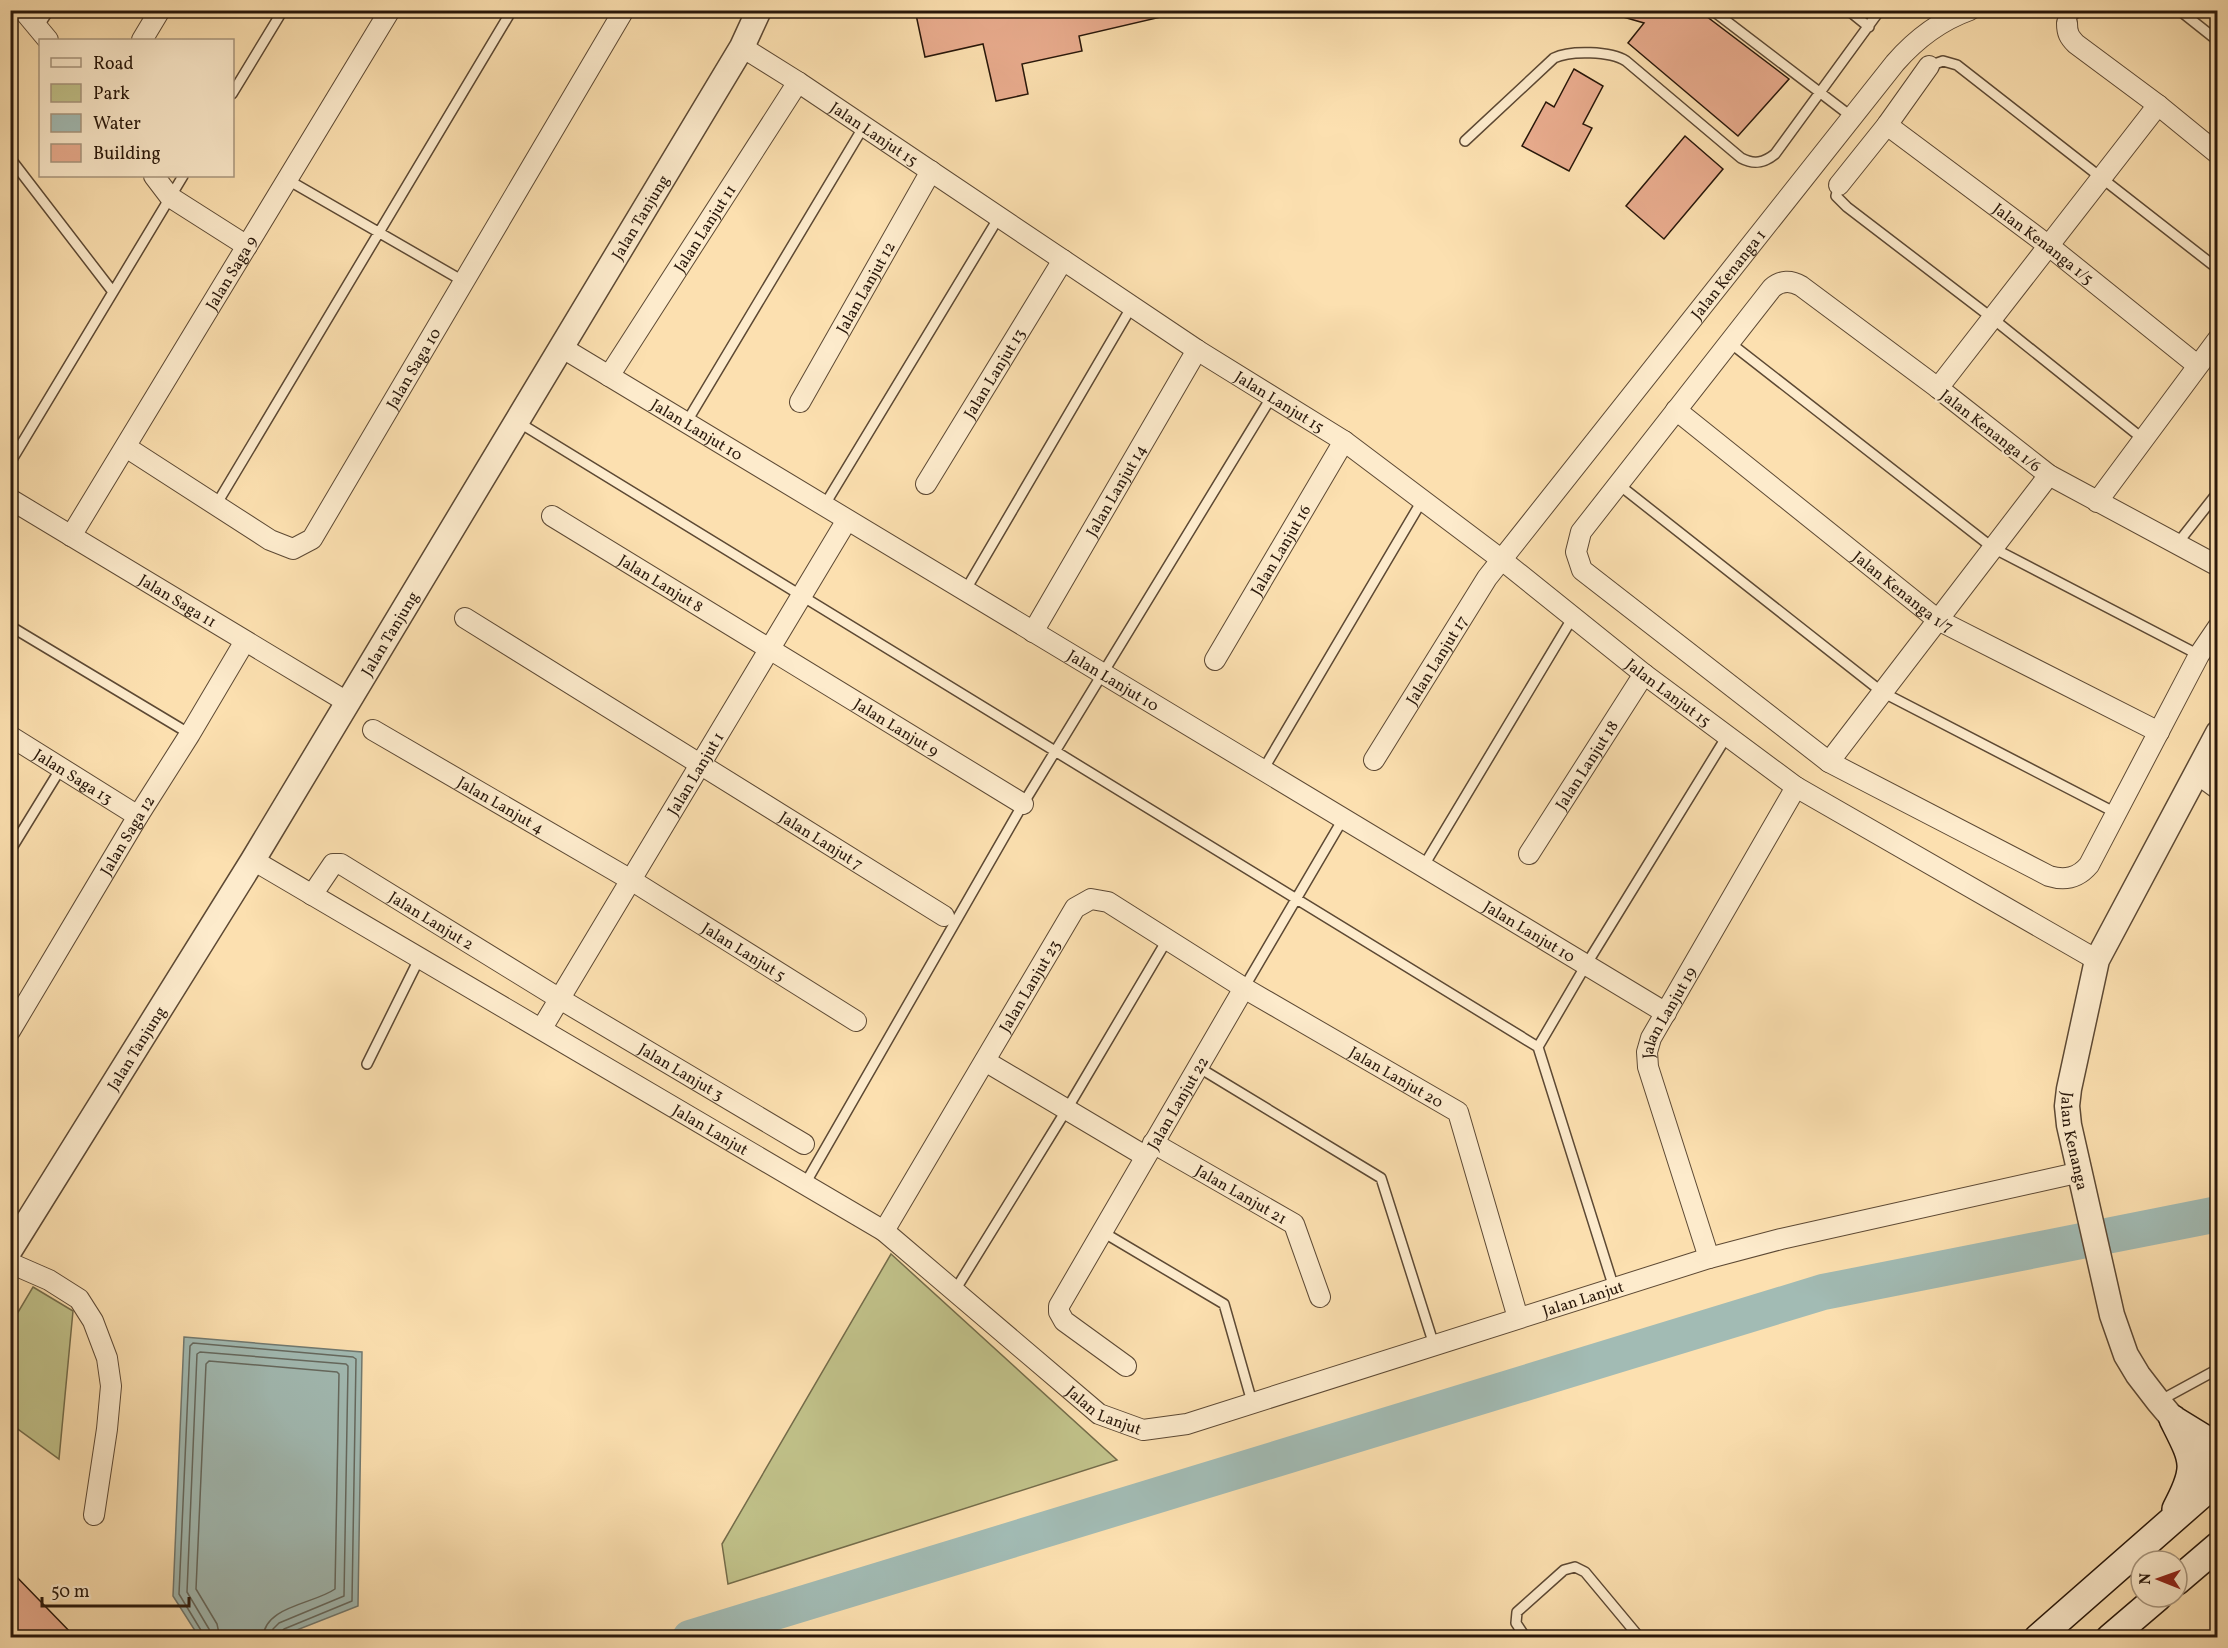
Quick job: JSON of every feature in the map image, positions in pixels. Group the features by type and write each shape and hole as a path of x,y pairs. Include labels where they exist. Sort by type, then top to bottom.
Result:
{"main road":[{"path":"2166,1410 2217,1447"},
{"path":"2166,1410 2187,1448 2192,1467 2188,1488 2171,1519"},
{"path":"2038,1638 2217,1480"},
{"path":"2189,1570 2217,1546"},
{"path":"2110,1638 2144,1609"}],"street":[{"path":"22,10 43,34"},
{"path":"143,39 160,10"},
{"name":"Jalan Saga 9","path":"71,536 390,10"},
{"name":"Jalan Saga 10","path":"126,447 270,540 293,549 312,539 624,10"},
{"name":"Jalan Tanjung","path":"10,1250 253,860 518,422 741,47 759,10"},
{"name":"Jalan Kenanga 1","path":"1502,560 1914,41 1937,17 1970,10"},
{"path":"2073,17 2067,31 2069,38 2158,105 2217,154"},
{"name":"Jalan Lanjut 15","path":"741,47 798,82 1197,350 1344,441 1502,560 1644,674 1796,787 2097,960"},
{"path":"1839,185 1887,125 1929,66"},
{"name":"Jalan Lanjut 11","path":"609,376 798,82"},
{"path":"1938,388 2158,105"},
{"name":"Jalan Kenanga 1/5","path":"1887,125 2049,246 2197,364"},
{"name":"Jalan Lanjut 12","path":"800,402 931,171"},
{"path":"155,177 170,197 247,246"},
{"name":"Jalan Lanjut 13","path":"926,484 1063,260"},
{"name":"Jalan Kenanga 1/6","path":"1729,342 1776,285 1791,282 1801,286 1938,388 2049,475 2217,566"},
{"path":"2097,502 2217,339"},
{"path":"1729,342 1578,537 1577,558 1582,570 1829,762 2058,879 2076,876 2090,865 2199,655 2217,627"},
{"name":"Jalan Lanjut 10","path":"561,347 1666,1013"},
{"name":"Jalan Lanjut 14","path":"1033,632 1197,350"},
{"name":"Jalan Kenanga 1/7","path":"1676,410 1938,620 2159,732"},
{"name":"Jalan Lanjut 16","path":"1215,660 1344,441"},
{"path":"1829,762 2049,475"},
{"name":"Jalan Saga 11","path":"10,499 347,702"},
{"name":"Jalan Lanjut 8","path":"552,516 770,649"},
{"name":"Jalan Lanjut 1","path":"542,1028 847,519"},
{"name":"Jalan Lanjut 17","path":"1374,760 1487,578 1502,560"},
{"path":"465,618 700,765"},
{"name":"Jalan Saga 12","path":"10,1031 245,641"},
{"name":"Jalan Lanjut 9","path":"770,649 1023,804"},
{"name":"Jalan Lanjut 18","path":"1529,854 1644,674"},
{"name":"Jalan Lanjut 4","path":"373,730 631,880"},
{"name":"Jalan Kenanga","path":"2217,733 2097,960 2067,1106 2069,1125 2089,1205 2112,1315 2126,1354 2138,1375 2217,1472"},
{"name":"Jalan Saga 13","path":"10,736 138,816"},
{"name":"Jalan Lanjut 7","path":"700,765 944,916"},
{"path":"2196,773 2217,789"},
{"name":"Jalan Lanjut 19","path":"1709,1258 1648,1067 1647,1052 1651,1038 1796,787"},
{"name":"Jalan Lanjut","path":"253,860 542,1028 884,1232 1098,1414 1143,1430 1187,1424 1709,1258 1793,1236 2081,1172"},
{"name":"Jalan Lanjut 2","path":"312,895 333,864 341,864 560,999"},
{"name":"Jalan Lanjut 5","path":"631,880 856,1021"},
{"name":"Jalan Lanjut 23","path":"884,1232 1075,908 1091,899 1108,902 1244,988"},
{"name":"Jalan Lanjut 22","path":"1126,1365 1064,1321 1059,1312 1060,1301 1244,988"},
{"name":"Jalan Lanjut 20","path":"1244,988 1458,1112 1518,1318"},
{"name":"Jalan Lanjut 3","path":"560,999 804,1144"},
{"name":"Jalan Lanjut 21","path":"985,1060 1067,1109 1294,1224 1320,1297"},
{"path":"10,1263 49,1280 80,1299 93,1321 107,1358 111,1386 94,1515"}],"lane":[{"path":"43,34 48,10"},
{"path":"234,91 283,10"},
{"path":"216,505 513,10"},
{"path":"1712,10 1852,117"},
{"path":"1848,10 1869,27"},
{"path":"1465,141 1550,61 1564,54 1608,54 1622,58 1742,158 1749,162 1759,163 1775,154 1880,10"},
{"path":"2179,10 2217,41"},
{"path":"1929,66 1943,61 1957,65 2217,269"},
{"path":"686,423 864,126"},
{"path":"10,158 113,292"},
{"path":"10,463 182,177"},
{"path":"288,180 463,281"},
{"path":"1839,185 1836,196 1847,207 1992,318 2143,440"},
{"path":"824,506 999,217"},
{"path":"965,591 1132,306"},
{"path":"1729,342 1993,548 2199,655"},
{"path":"805,1184 1023,804 1272,396"},
{"path":"518,422 1538,1047 1614,1288"},
{"path":"1618,484 1882,692 2116,813"},
{"path":"2177,544 2217,492"},
{"path":"1263,770 1423,500"},
{"path":"1423,867 1574,616"},
{"path":"10,626 190,734"},
{"path":"1538,1047 1727,736"},
{"path":"10,851 61,768"},
{"name":"Jalan Lanjut 22","path":"1244,988 1343,819"},
{"path":"954,1292 1067,1109 1167,940"},
{"path":"367,1064 420,957"},
{"path":"1197,1067 1381,1178 1434,1345"},
{"path":"1101,1231 1224,1304 1252,1402"},
{"path":"2166,1410 2217,1369"},
{"path":"1526,1638 1516,1623 1516,1612 1564,1570 1575,1567 1584,1572 1640,1638"}],"green space":[{"path":"891,1254 1117,1460 728,1584 722,1544"},
{"path":"33,1287 73,1311 59,1459 11,1424 11,1324"}],"water":[{"path":"184,1337 362,1352 358,1606 279,1637 199,1637 173,1596"}],"building":[{"path":"915,10 1160,10 1161,17 1079,36 1082,51 1022,64 1028,94 996,101 983,44 925,57"},
{"path":"1616,10 1698,10 1789,79 1738,136 1628,43 1644,23 1616,15"},
{"path":"1574,69 1603,86 1583,124 1592,128 1569,171 1522,146 1546,102 1554,107"},
{"path":"1685,136 1723,169 1664,239 1626,206"},
{"path":"10,1570 76,1638 10,1638"}],"waterway":[{"path":"690,1638 1823,1292 2218,1214"}]}
